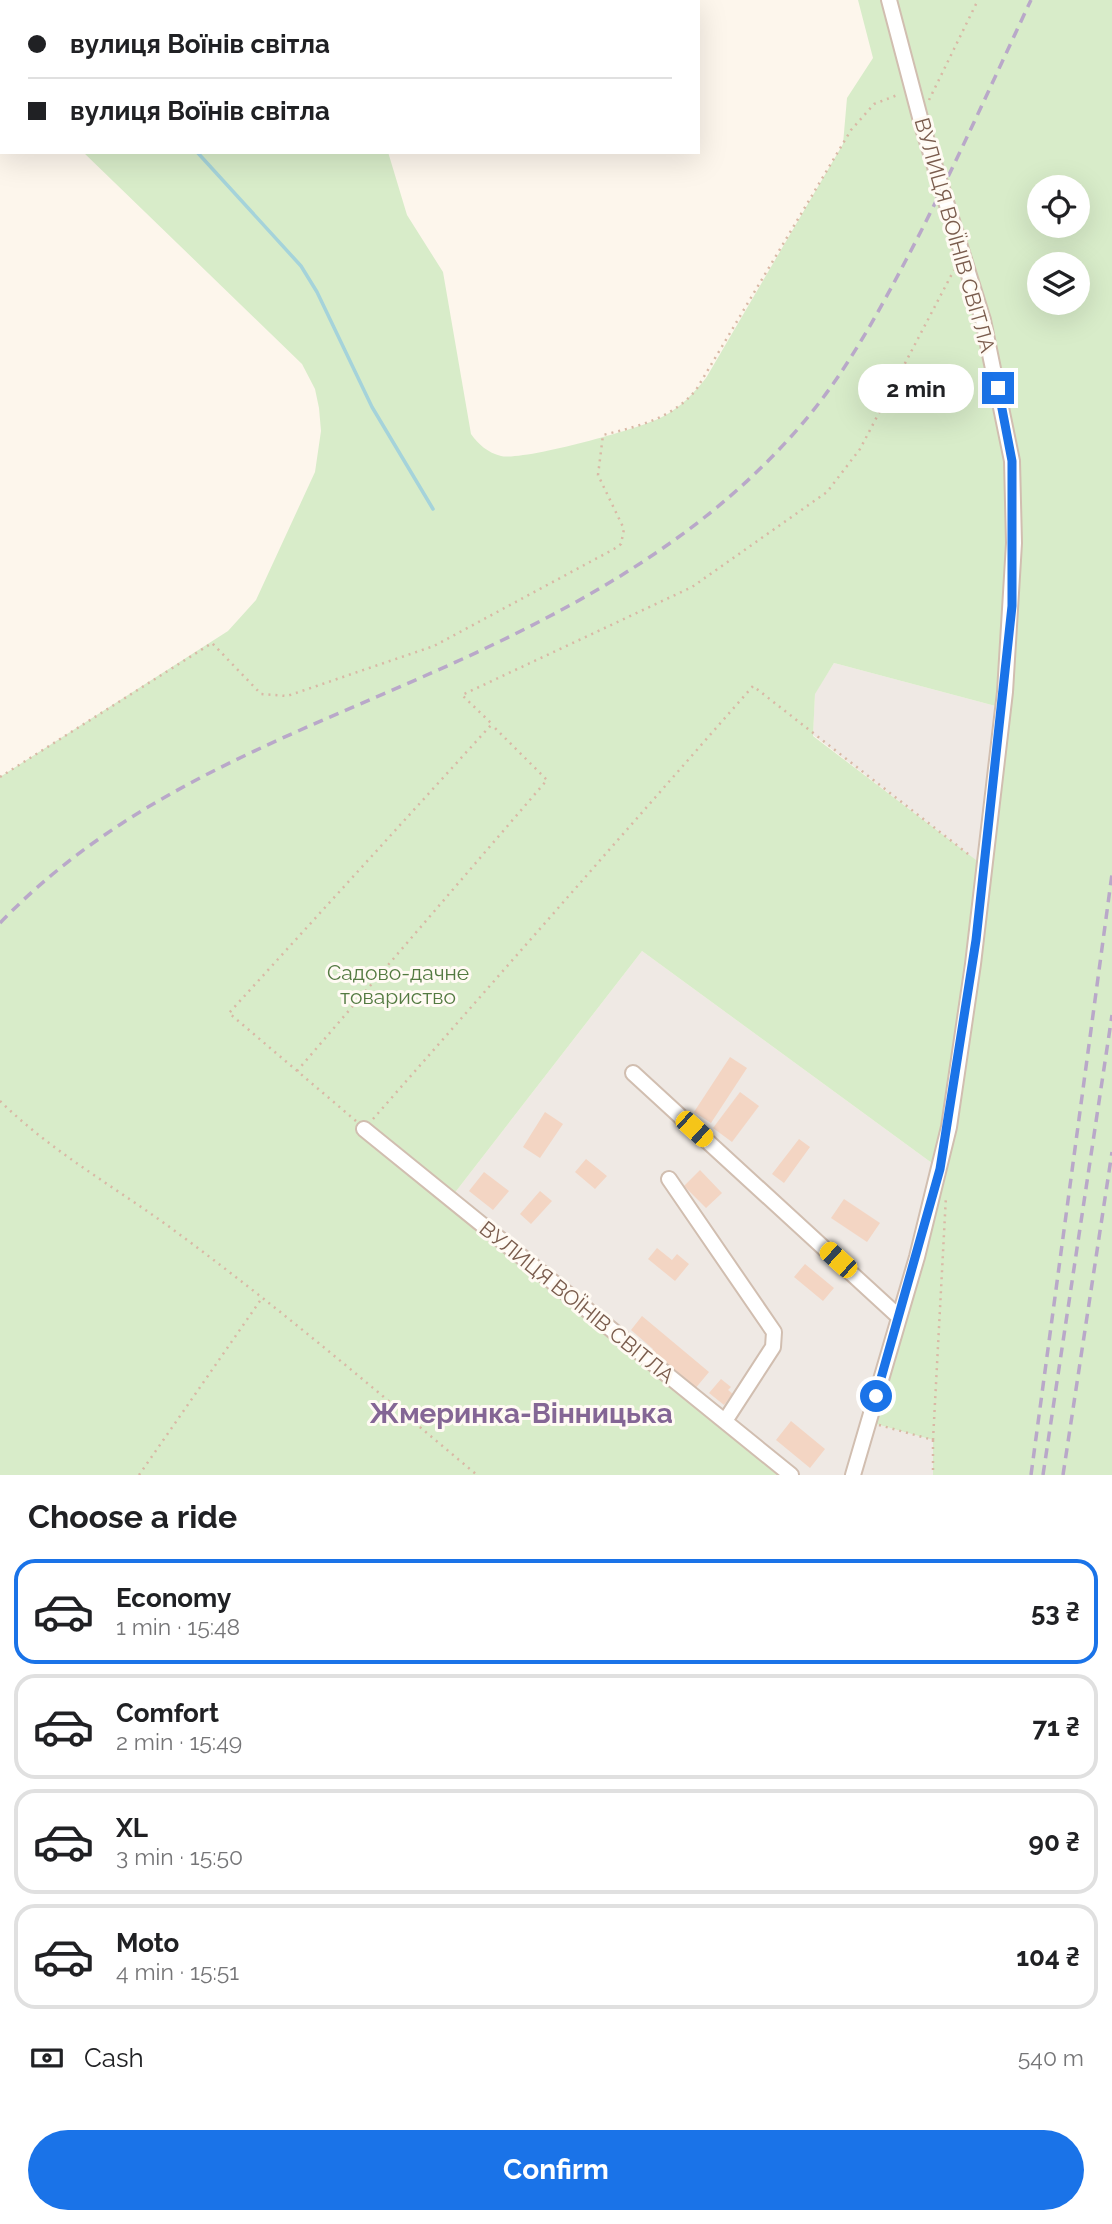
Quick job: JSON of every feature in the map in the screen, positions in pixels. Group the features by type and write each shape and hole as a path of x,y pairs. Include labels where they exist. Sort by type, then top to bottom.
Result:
{"street":[{"name":"ВУЛИЦЯ ВОЇНІВ СВІТЛА","path":"853,1475 899,1317 949,1127 985,867 1012,606 1012,461 998,388 983,320 920,119 889,0"},
{"path":"633,1073 899,1317"},
{"name":"ВУЛИЦЯ ВОЇНІВ СВІТЛА","path":"364,1129 790,1475"},
{"path":"669,1179 774,1332 772,1347 724,1422"}],"path":[{"path":"920,119 978,0"},
{"path":"0,777 212,642 261,694 287,696 433,646 614,550 621,544 624,529 598,475 603,435 653,422 687,400 714,365 851,130 874,104 913,89"},
{"path":"297,1071 547,780 462,695 685,592 827,492 860,449 962,255"},
{"path":"492,724 229,1013 364,1129 753,686 985,867"},
{"path":"0,1101 46,1143 178,1233 262,1298 477,1475"},
{"path":"933,1475 948,1201 945,1190"},
{"path":"139,1475 262,1298"},
{"path":"869,1422 933,1440"}],"shaded area":[{"path":"834,663 1003,708 985,867 813,735 815,693"},
{"path":"642,951 940,1169 869,1422 933,1440 933,1475 791,1475 450,1199"}],"green space":[{"name":"Садово-дачне товариство","path":"858,0 1112,0 1112,1475 933,1475 933,1440 869,1422 940,1169 642,951 450,1199 791,1475 0,1475 0,777 228,631 256,600 315,472 321,431 315,389 302,364 85,154 389,154 407,215 443,272 471,434 480,445 492,453 513,456 582,443 631,429 662,417 686,400 706,378 843,144 847,98 873,58","holes":["834,663 1003,708 984,866 813,736 815,694"]}],"building":[{"path":"730,1057 747,1068 711,1123 694,1112"},
{"path":"740,1092 759,1106 732,1142 713,1128"},
{"path":"545,1112 563,1124 540,1158 523,1147"},
{"path":"799,1139 810,1147 784,1183 772,1174"},
{"path":"586,1159 607,1176 595,1189 575,1172"},
{"path":"700,1170 722,1193 706,1208 684,1186"},
{"path":"484,1172 509,1191 493,1210 469,1191"},
{"path":"540,1191 552,1201 531,1224 520,1214"},
{"path":"844,1199 880,1223 867,1242 831,1218"},
{"path":"657,1248 672,1260 677,1254 689,1264 675,1281 648,1259"},
{"path":"805,1264 834,1288 823,1301 794,1277"},
{"path":"642,1316 709,1372 694,1390 649,1354 653,1349 631,1330"},
{"path":"721,1379 731,1387 728,1390 733,1394 724,1405 709,1393"},
{"path":"791,1421 825,1449 810,1468 776,1440"}],"waterway":[{"path":"199,154 301,266 317,292 372,407 433,509"}],"railway":[{"path":"0,923 53,874 109,832 168,795 292,734 486,648 573,604 656,553 733,494 802,424 859,345 939,196 1031,0"},
{"path":"1031,1475 1112,874"},
{"path":"1043,1475 1112,1015"},
{"path":"1063,1475 1112,1152"}],"district":[{"name":"Жмеринка-Вінницька","path":"521,1413"}],"route":[{"path":"876,1396 940,1169 965,1027 976,940 1005,692 1012,606 1012,461 998,388"}]}
